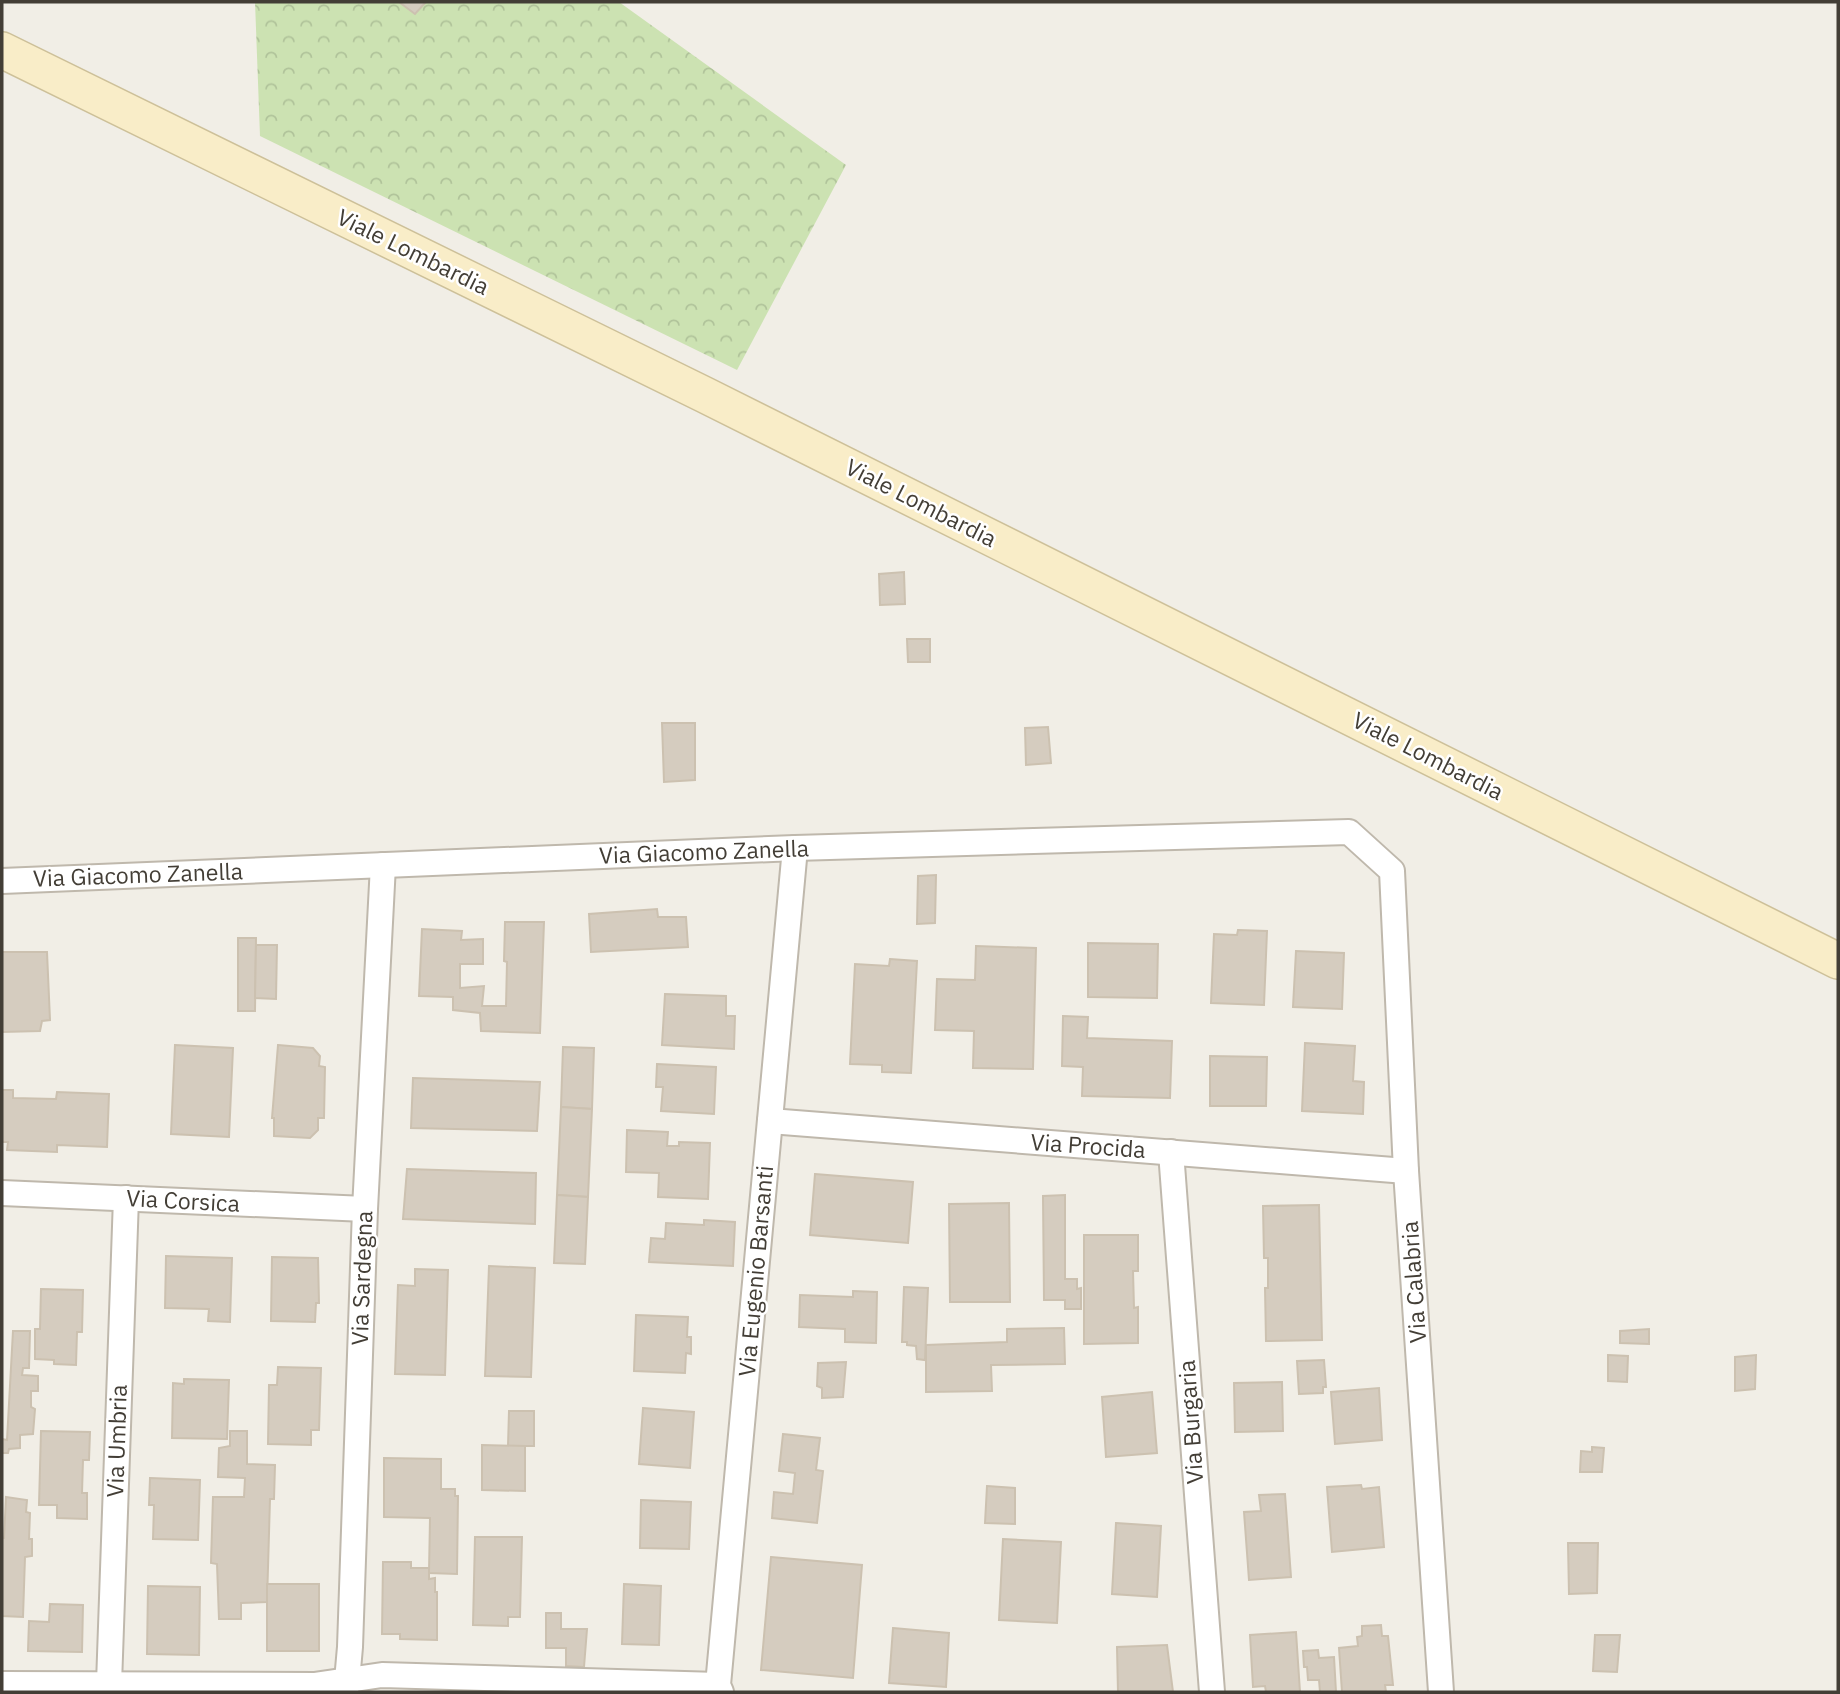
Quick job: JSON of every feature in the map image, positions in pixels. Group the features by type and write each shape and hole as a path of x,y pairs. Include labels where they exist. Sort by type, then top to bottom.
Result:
{"main road":[{"name":"Viale Lombardia","path":"2,50 717,401 1838,961"}],"street":[{"name":"Via Giacomo Zanella","path":"2,881 795,848 1349,832 1392,871"},
{"name":"Via Eugenio Barsanti","path":"720,1689 795,848"},
{"name":"Via Sardegna","path":"347,1686 365,1209 383,865"},
{"name":"Via Calabria","path":"1392,871 1406,1171 1441,1692"},
{"path":"1783,933 1838,941"},
{"name":"Via Procida","path":"770,1121 1406,1171"},
{"name":"Via Burgaria","path":"1171,1152 1212,1692"},
{"name":"Via Corsica","path":"2,1193 365,1209"},
{"name":"Via Umbria","path":"108,1684 126,1198"},
{"path":"2,1684 63,1688 108,1684 347,1686 382,1675 720,1689"}],"green space":[{"path":"255,2 619,2 846,165 737,370 260,136"}],"building":[{"path":"399,2 426,2 415,14"},
{"path":"904,572 905,604 880,605 879,574"},
{"path":"907,639 930,639 930,662 908,662"},
{"path":"662,723 695,723 695,780 664,782"},
{"path":"1048,727 1051,763 1026,765 1025,728"},
{"path":"936,875 935,923 917,924 918,876"},
{"path":"657,909 658,917 686,917 688,947 591,952 589,914"},
{"path":"505,922 544,922 540,1033 481,1031 480,1013 453,1010 453,997 419,996 422,929 462,931 461,940 483,939 483,964 460,964 460,988 484,986 482,1006 506,1006"},
{"path":"1238,930 1267,931 1264,1005 1211,1003 1214,934 1237,935"},
{"path":"238,938 256,938 255,1011 238,1011"},
{"path":"1088,943 1158,944 1157,998 1088,997"},
{"path":"256,945 277,945 276,999 255,998"},
{"path":"976,946 1036,948 1033,1069 973,1068 974,1031 935,1030 937,979 975,980"},
{"path":"1296,951 1344,953 1342,1009 1293,1007"},
{"path":"2,952 47,952 50,1020 42,1021 40,1031 2,1032"},
{"path":"890,959 917,961 911,1073 882,1072 882,1065 850,1064 855,964 889,966"},
{"path":"665,994 726,996 726,1016 735,1016 734,1049 662,1045"},
{"path":"1063,1016 1088,1017 1087,1038 1172,1041 1170,1098 1082,1096 1083,1067 1062,1066"},
{"path":"1305,1043 1355,1046 1353,1081 1364,1082 1363,1114 1302,1111"},
{"path":"175,1045 233,1048 229,1137 171,1134"},
{"path":"278,1045 313,1048 320,1056 319,1066 325,1067 324,1118 318,1118 318,1130 310,1138 274,1136 272,1118"},
{"path":"563,1047 594,1048 592,1109 561,1107"},
{"path":"1210,1056 1267,1057 1266,1106 1210,1106"},
{"path":"657,1064 716,1067 714,1114 661,1111 663,1087 656,1087"},
{"path":"413,1078 540,1082 537,1131 411,1128"},
{"path":"2,1090 13,1090 13,1098 56,1099 57,1092 109,1094 107,1147 57,1145 57,1152 7,1150 8,1142 2,1142"},
{"path":"561,1107 592,1109 588,1197 557,1195"},
{"path":"627,1130 668,1132 667,1146 679,1146 679,1142 710,1143 708,1199 658,1197 659,1173 626,1172"},
{"path":"407,1169 536,1173 535,1224 403,1219"},
{"path":"815,1174 913,1182 908,1243 810,1235"},
{"path":"557,1195 588,1197 585,1264 554,1263"},
{"path":"1065,1195 1065,1279 1077,1279 1077,1289 1081,1288 1081,1309 1065,1309 1065,1300 1044,1300 1043,1196"},
{"path":"1009,1203 1010,1302 950,1302 949,1204"},
{"path":"1319,1205 1322,1340 1266,1341 1265,1288 1268,1288 1268,1258 1264,1258 1263,1206"},
{"path":"704,1220 735,1222 733,1266 649,1262 651,1238 665,1239 666,1223 704,1225"},
{"path":"1084,1235 1138,1235 1138,1271 1133,1271 1134,1308 1138,1307 1138,1343 1084,1344"},
{"path":"166,1256 232,1258 230,1322 208,1321 209,1309 165,1308"},
{"path":"272,1257 318,1258 319,1303 316,1303 315,1322 271,1321"},
{"path":"489,1266 535,1268 531,1377 485,1376"},
{"path":"415,1269 448,1270 445,1375 395,1374 398,1285 415,1286"},
{"path":"904,1287 928,1288 925,1360 917,1359 916,1346 902,1342"},
{"path":"41,1289 83,1290 82,1332 77,1332 76,1365 54,1364 54,1360 35,1359 35,1329 40,1329"},
{"path":"853,1291 877,1292 876,1343 845,1342 845,1329 799,1327 800,1295 853,1297"},
{"path":"636,1315 688,1317 687,1337 691,1337 691,1354 686,1353 685,1373 634,1371"},
{"path":"1064,1328 1065,1364 991,1365 992,1391 926,1392 926,1345 1007,1342 1007,1329"},
{"path":"1649,1329 1649,1344 1620,1343 1620,1331"},
{"path":"13,1331 30,1331 29,1368 23,1368 22,1375 38,1376 38,1391 31,1391 31,1407 35,1409 33,1434 20,1435 20,1448 2,1453 2,1439 7,1440"},
{"path":"1608,1355 1628,1356 1627,1382 1608,1381"},
{"path":"1756,1355 1755,1389 1735,1391 1735,1357"},
{"path":"1324,1360 1326,1387 1323,1387 1323,1393 1299,1394 1297,1361"},
{"path":"846,1362 843,1397 822,1398 822,1388 817,1386 818,1363"},
{"path":"278,1367 321,1368 319,1430 311,1430 311,1445 268,1444 269,1385 277,1385"},
{"path":"184,1379 229,1380 227,1439 172,1438 173,1383 184,1384"},
{"path":"1282,1382 1283,1431 1235,1432 1234,1383"},
{"path":"1379,1388 1382,1440 1335,1444 1331,1392"},
{"path":"1152,1392 1157,1453 1106,1457 1102,1397"},
{"path":"643,1408 694,1412 690,1468 639,1464"},
{"path":"509,1411 534,1411 534,1446 508,1446"},
{"path":"41,1431 90,1432 89,1460 83,1460 82,1493 87,1493 87,1519 57,1518 57,1505 39,1505"},
{"path":"230,1431 247,1431 247,1464 275,1465 274,1499 270,1499 267,1602 241,1603 241,1619 219,1619 217,1564 211,1563 213,1497 244,1497 245,1478 218,1477 219,1448 230,1446"},
{"path":"783,1434 820,1438 816,1470 823,1471 817,1523 772,1518 774,1492 793,1494 795,1473 779,1471"},
{"path":"482,1445 525,1446 525,1491 482,1490"},
{"path":"1592,1447 1604,1448 1602,1472 1580,1472 1581,1451 1592,1452"},
{"path":"384,1458 441,1459 441,1489 455,1489 455,1496 458,1496 457,1574 429,1573 430,1518 384,1517"},
{"path":"150,1478 200,1480 198,1540 153,1539 154,1505 149,1505"},
{"path":"1361,1485 1362,1489 1379,1487 1384,1547 1332,1552 1327,1487"},
{"path":"987,1486 1015,1488 1015,1524 985,1523"},
{"path":"1285,1494 1291,1577 1249,1580 1244,1512 1261,1511 1259,1495"},
{"path":"6,1497 27,1500 26,1512 30,1513 29,1539 32,1539 32,1556 25,1557 23,1617 2,1616 2,1538"},
{"path":"641,1500 691,1502 689,1549 640,1548"},
{"path":"1116,1523 1161,1526 1157,1597 1112,1594"},
{"path":"475,1537 522,1537 520,1617 508,1617 508,1626 473,1625"},
{"path":"1003,1539 1061,1542 1057,1623 999,1620"},
{"path":"1568,1543 1598,1543 1597,1593 1569,1594"},
{"path":"771,1557 862,1565 853,1678 761,1670"},
{"path":"383,1562 411,1562 411,1568 429,1568 429,1579 435,1578 437,1592 437,1640 400,1639 400,1634 382,1634"},
{"path":"267,1584 319,1584 319,1651 267,1651"},
{"path":"624,1584 661,1586 659,1645 622,1644"},
{"path":"148,1586 200,1587 199,1655 147,1654"},
{"path":"50,1604 83,1605 82,1652 28,1651 29,1621 49,1622"},
{"path":"546,1613 561,1613 561,1629 587,1629 584,1667 566,1666 566,1648 546,1648"},
{"path":"1381,1625 1382,1636 1388,1636 1393,1685 1385,1685 1386,1692 1342,1692 1339,1648 1358,1646 1357,1637 1362,1636 1362,1626"},
{"path":"893,1628 949,1633 946,1687 889,1683"},
{"path":"1296,1632 1300,1692 1266,1692 1265,1686 1253,1687 1250,1635"},
{"path":"1595,1635 1620,1635 1617,1672 1593,1671"},
{"path":"1167,1645 1173,1692 1118,1692 1117,1647"},
{"path":"1318,1650 1319,1658 1334,1657 1336,1692 1320,1692 1319,1680 1308,1680 1303,1651"}]}
